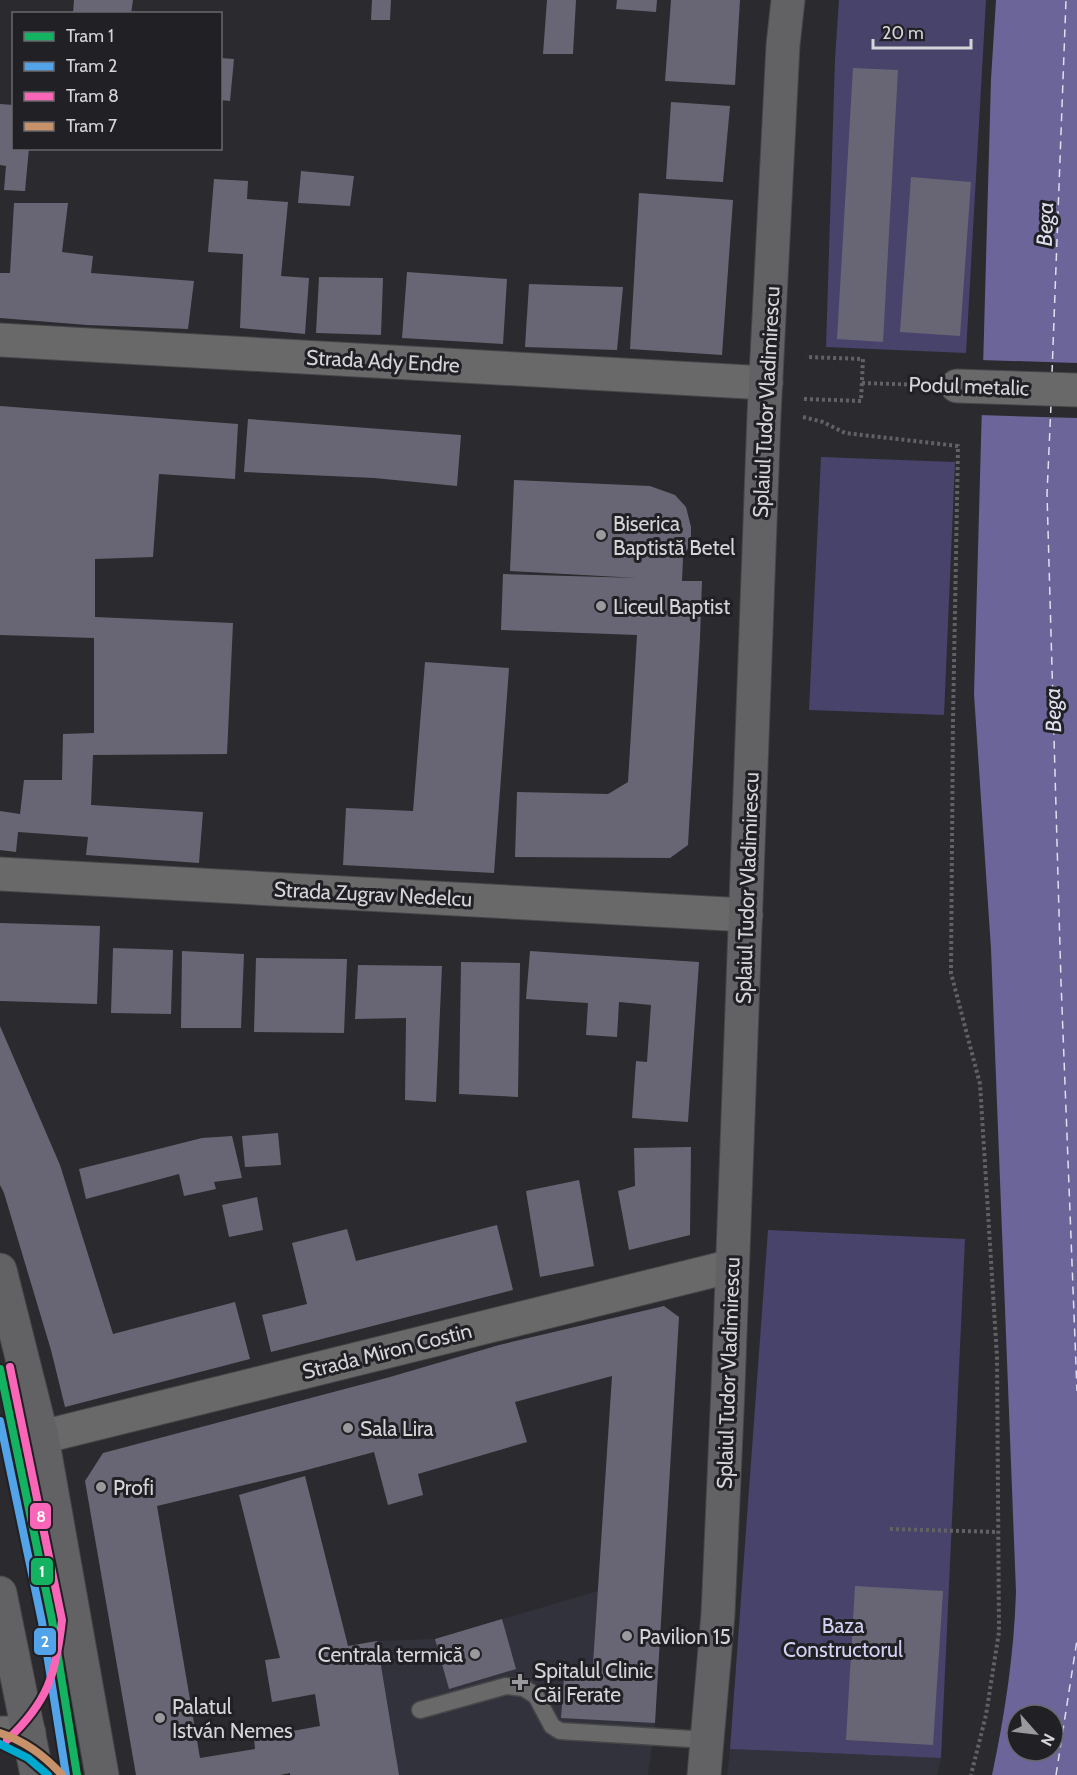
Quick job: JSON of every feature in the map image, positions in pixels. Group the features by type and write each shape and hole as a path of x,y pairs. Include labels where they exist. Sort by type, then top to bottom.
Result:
{"street":[{"name":"Splaiul Tudor Vladimirescu","path":"704,1775 717,1614 766,383 783,45 788,0"},
{"name":"Strada Ady Endre","path":"0,340 766,383"},
{"name":"Podul metalic","path":"957,386 1077,390"},
{"name":"Strada Zugrav Nedelcu","path":"0,874 746,915"},
{"name":"Strada Miron Costin","path":"42,1437 732,1266"},
{"path":"0,1269 42,1437 102,1775"},
{"path":"0,1593 14,1733 37,1775"}],"lane":[{"path":"420,1710 507,1686 524,1688 536,1696 552,1726 561,1731 708,1740"}],"path":[{"path":"804,399 861,401 862,382 863,359 806,357"},
{"name":"Podul metalic","path":"862,382 957,386"},
{"path":"803,417 823,422 845,432 958,446 951,973 980,1084 997,1357 999,1632 986,1715 971,1775"},
{"path":"890,1529 998,1532"}],"shaded area":[{"name":"Spitalul Clinic Căi Ferate","path":"598,1591 662,1595 655,1723 648,1775 290,1775 290,1773 396,1755 377,1641 435,1639"},
{"path":"730,1749 941,1758 937,1775 727,1775"}],"green space":[{"path":"839,0 986,0 966,353 826,347"},
{"path":"821,457 955,462 944,715 809,710"},
{"name":"Baza Constructorul","path":"768,1230 965,1239 941,1758 730,1749"}],"water":[{"name":"Bega","path":"996,0 1077,0 1077,1775 992,1775 1005,1703 1005,1763 1065,1763 1065,1703 1005,1703 1016,1592 991,949 974,694 991,79"}],"pier":[{"path":"980,360 1077,363 1077,418 979,415"}],"building":[{"path":"74,0 133,0 131,12 73,12"},
{"path":"372,0 391,0 390,20 371,20"},
{"path":"547,0 576,0 573,54 543,54"},
{"path":"617,0 657,0 656,12 616,9"},
{"path":"671,0 740,0 735,85 665,81"},
{"path":"222,58 234,59 230,101 222,100"},
{"path":"853,68 898,70 883,342 837,339"},
{"path":"671,102 730,106 723,182 666,179"},
{"path":"0,104 12,105 12,150 29,150 25,191 4,190 6,166 0,165"},
{"path":"301,171 354,176 350,206 298,203"},
{"path":"911,177 971,182 960,336 900,332"},
{"path":"214,179 248,181 247,199 288,202 281,276 309,278 305,334 240,328 243,254 208,252"},
{"path":"639,193 733,200 722,355 630,349"},
{"path":"14,203 68,203 62,252 93,256 91,273 194,281 188,329 87,325 0,318 0,273 10,273"},
{"path":"407,272 507,279 503,344 402,338"},
{"path":"319,277 383,278 381,335 316,333"},
{"path":"529,284 623,287 617,350 525,347"},
{"path":"0,406 238,424 235,479 159,474 153,557 95,559 95,617 233,623 227,754 93,755 91,805 203,812 199,863 86,855 88,837 18,832 16,852 0,850 0,811 20,814 24,780 62,780 63,734 94,733 94,638 0,635"},
{"path":"248,419 461,435 457,486 374,478 244,472"},
{"path":"514,480 650,486 675,495 686,507 691,527 691,542 683,558 682,581 702,581 700,638 688,845 670,858 515,857 517,792 608,794 628,782 637,635 501,630 503,574 638,578 510,571"},
{"path":"425,662 509,668 494,873 343,865 346,808 413,811"},
{"path":"0,923 100,926 97,1004 0,1001"},
{"path":"113,948 173,950 171,1014 111,1013"},
{"path":"182,951 244,954 241,1028 181,1028"},
{"path":"530,951 699,962 688,1122 632,1118 636,1061 647,1062 651,1005 619,1002 617,1037 586,1035 588,1003 526,999"},
{"path":"256,958 347,959 344,1033 254,1032"},
{"path":"461,962 520,963 518,1097 459,1094"},
{"path":"358,965 442,966 436,1102 405,1100 406,1018 355,1019"},
{"path":"0,1026 60,1165 113,1334 235,1302 250,1359 65,1407 51,1350 0,1185"},
{"path":"278,1133 281,1165 245,1167 242,1136"},
{"path":"232,1136 242,1178 214,1182 216,1189 184,1196 179,1174 86,1199 79,1169 202,1138"},
{"path":"691,1147 690,1235 629,1250 618,1191 635,1186 634,1148"},
{"path":"579,1180 594,1266 540,1277 526,1191"},
{"path":"257,1197 263,1230 229,1237 222,1205"},
{"path":"497,1225 513,1290 271,1352 262,1315 307,1304 292,1243 347,1229 356,1261"},
{"path":"664,1306 679,1317 655,1723 561,1718 564,1678 592,1679 612,1376 515,1402 527,1442 418,1474 423,1495 388,1505 374,1452 157,1506 200,1758 255,1749 254,1738 320,1726 315,1694 272,1702 265,1660 280,1658 239,1495 305,1476 348,1646 377,1641 399,1775 290,1775 290,1773 280,1775 136,1775 85,1481 103,1453 390,1377 499,1345"},
{"path":"855,1586 943,1591 933,1745 846,1740"},
{"name":"Centrala termică","path":"502,1619 516,1669 449,1689 435,1639"}],"ferry route":[{"path":"1052,373 1066,0"},
{"path":"1051,405 1047,494 1061,982 1077,1391"},
{"path":"1056,1775 1077,1640"}],"tram line":[{"name":"8","path":"7,1740 32,1713 48,1686 57,1656 62,1620 10,1367"},
{"name":"1","path":"0,1369 52,1620 77,1775"},
{"name":"2","path":"0,1421 42,1622 66,1775"},
{"name":"7","path":"0,1733 34,1750 62,1775"}],"transit line":[{"path":"0,1744 28,1758 48,1775"}],"place":[{"name":"Biserica Baptistă Betel","path":"601,535"},
{"name":"Liceul Baptist","path":"601,606"},
{"name":"Sala Lira","path":"348,1428"},
{"name":"Profi","path":"101,1487"},
{"name":"Pavilion 15","path":"627,1636"},
{"name":"Centrala termică","path":"475,1654"},
{"name":"Spitalul Clinic Căi Ferate","path":"520,1682"},
{"name":"Palatul István Nemes","path":"160,1718"}]}
